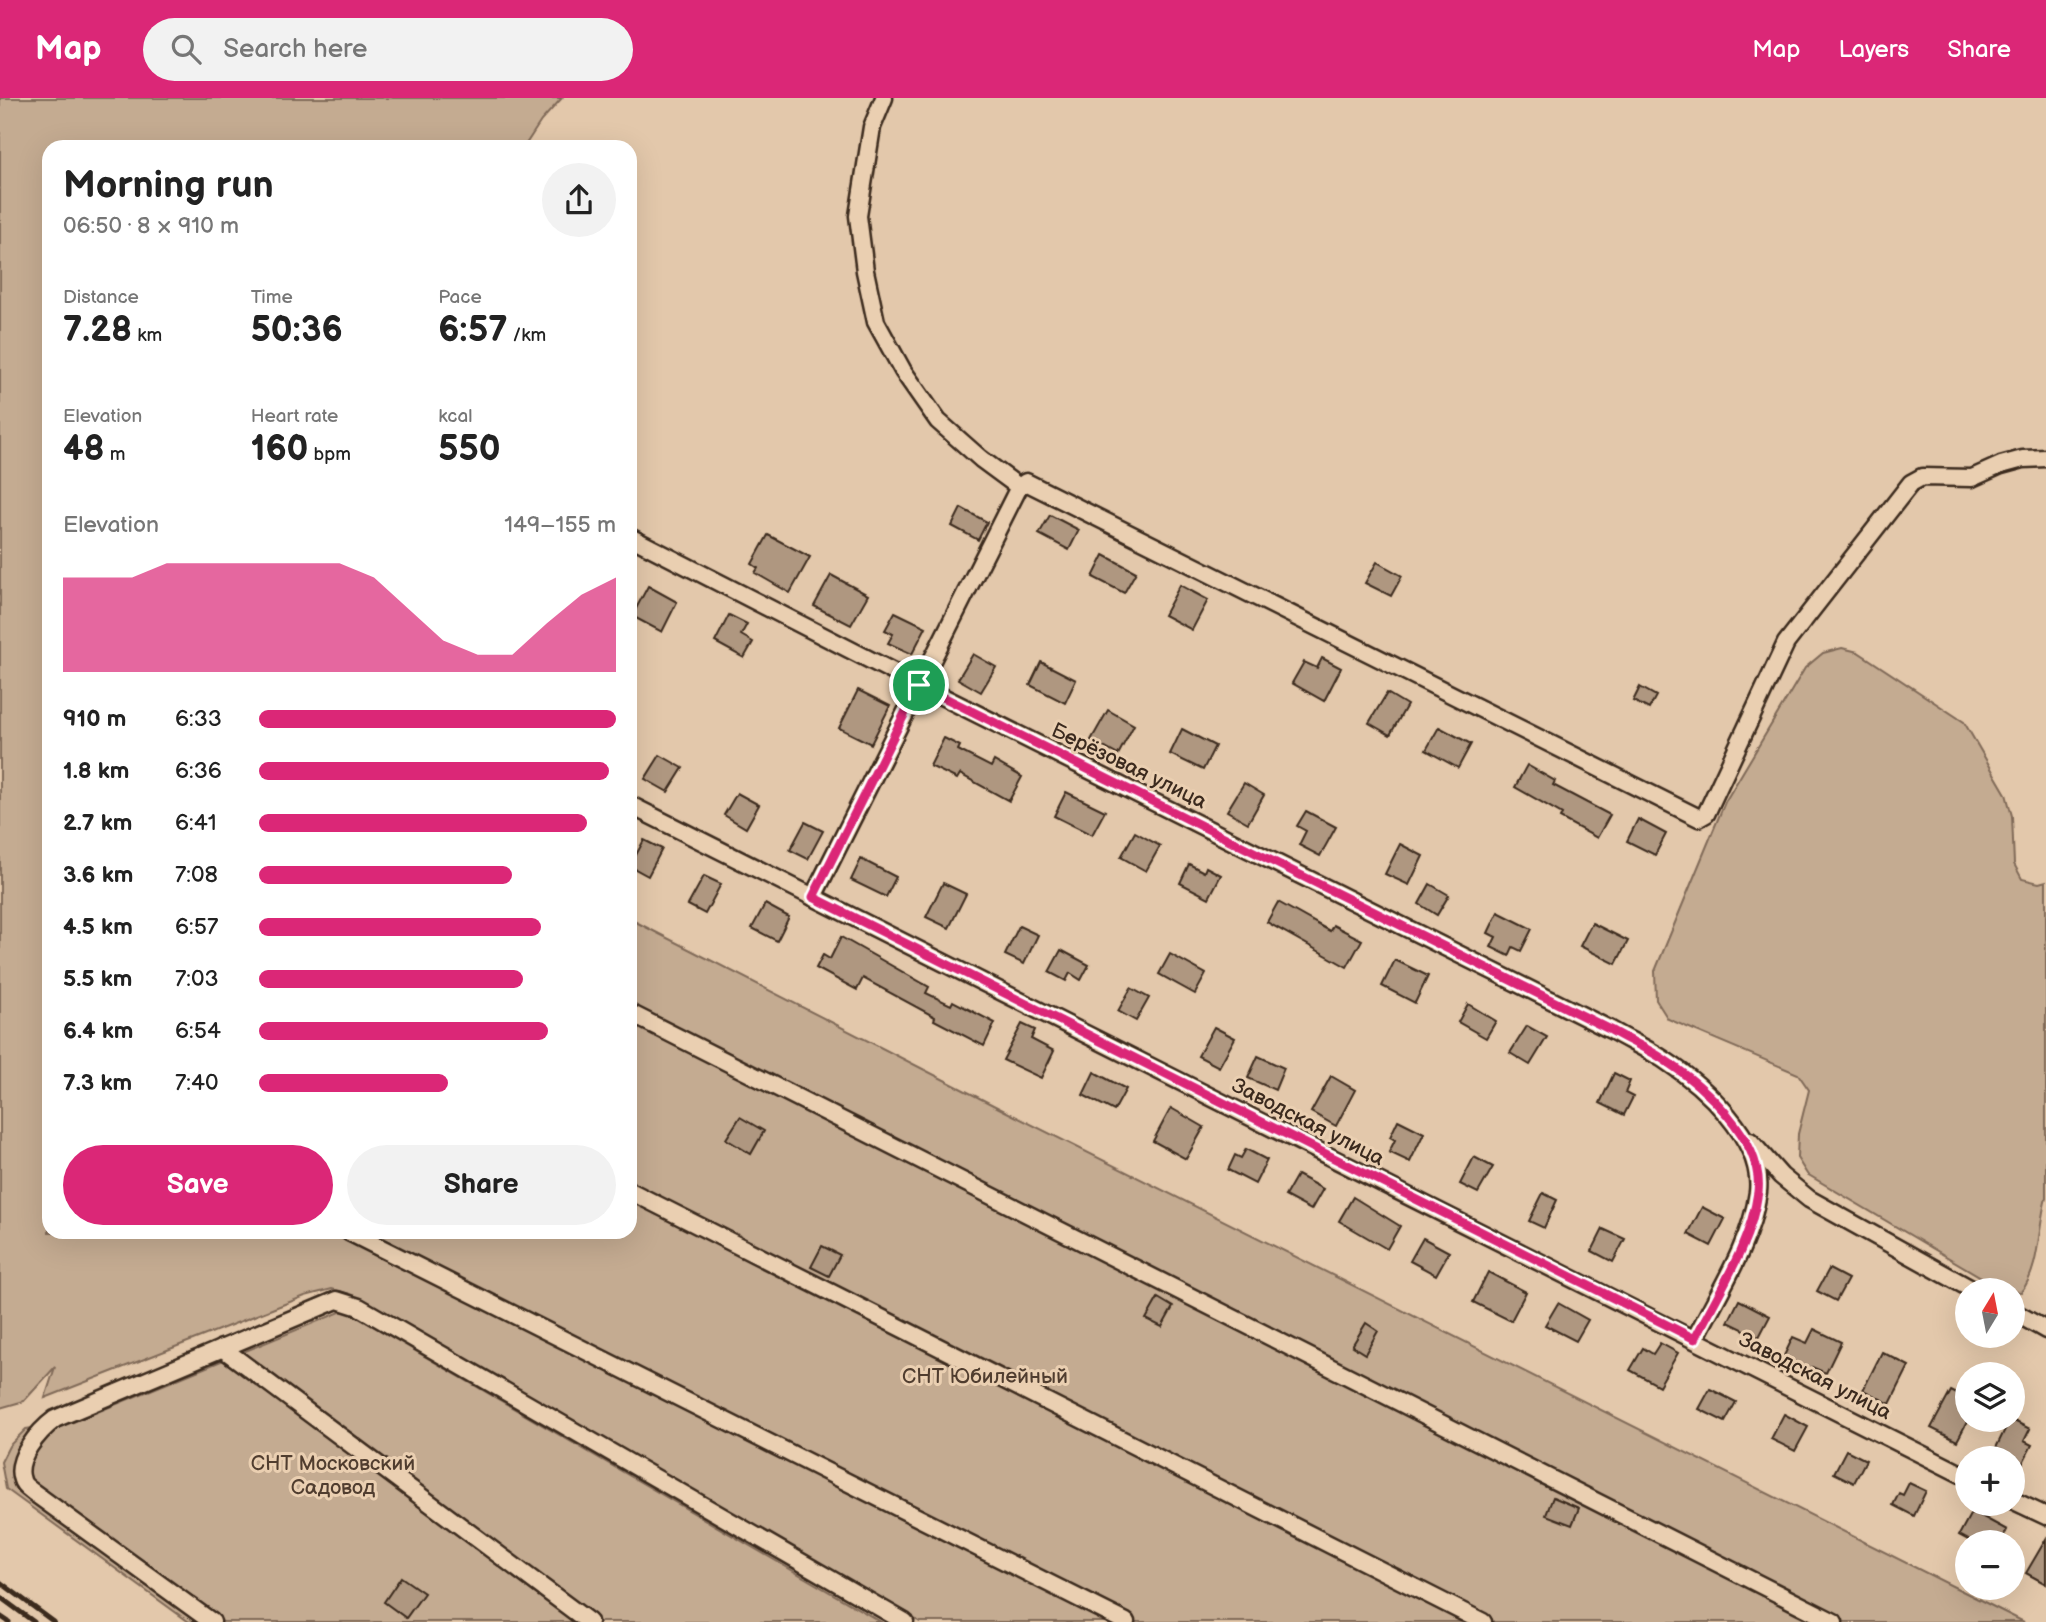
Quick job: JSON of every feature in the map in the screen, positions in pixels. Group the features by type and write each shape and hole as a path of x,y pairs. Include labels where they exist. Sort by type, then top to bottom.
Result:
{"street":[{"path":"884,98 872,127 858,216 865,271 876,323 903,371 938,421 1018,487"},
{"path":"813,897 1018,487 1026,482 1699,818 1706,814 1786,643 1911,483 1922,477 1972,478 2001,465 2024,459 2046,458"},
{"name":"Берёзовая улица","path":"637,541 919,685 1611,1030 1673,1066 1703,1090 1781,1176 1810,1199 1955,1280"},
{"name":"Заводская улица","path":"637,809 1955,1470"},
{"path":"637,1017 1834,1622"},
{"path":"1695,1339 1752,1219 1758,1191 1758,1171 1744,1134"},
{"path":"637,1195 1483,1622"},
{"path":"363,1239 1126,1622"},
{"path":"212,1622 33,1492 22,1482 20,1467 41,1429 55,1419 337,1300 345,1301 383,1321 905,1622"},
{"path":"2025,1318 2046,1330"},
{"path":"222,1349 589,1622"},
{"path":"2025,1506 2046,1516"}],"green space":[{"name":"СНТ Юбилейный","path":"0,98 562,98 541,121 529,140 42,140 42,1239 637,1239 637,923 997,1107 1955,1587 1955,1600 1980,1600 2024,1622 920,1622 353,1295 332,1289 305,1296 45,1398 55,1367 24,1401 0,1408"},
{"path":"1842,648 1858,652 1964,722 2006,794 2012,816 2014,864 2022,879 2039,883 2046,881 2046,1198 2035,1260 2025,1286 2025,1278 1983,1278 1807,1174 1797,1158 1798,1134 1809,1090 1798,1074 1668,1019 1656,1000 1655,971 1725,802 1805,668 1823,653"},
{"name":"СНТ Московский Садовод","path":"345,1310 881,1622 189,1622 6,1489 1,1462 9,1446 26,1429 73,1422"}],"building":[{"path":"961,508 987,522 978,540 952,526"},
{"path":"1050,515 1079,530 1069,550 1039,534"},
{"path":"768,535 810,557 790,593 755,573 758,568 752,564"},
{"path":"1104,555 1136,572 1124,593 1093,577"},
{"path":"1377,562 1402,576 1391,596 1365,583"},
{"path":"831,575 868,595 851,625 814,606"},
{"path":"1180,585 1208,600 1192,630 1164,615"},
{"path":"648,586 677,602 662,632 637,619 637,607"},
{"path":"895,612 926,627 912,654 888,643 893,634 885,630"},
{"path":"729,615 747,624 741,635 753,642 744,658 715,642"},
{"path":"973,654 996,667 981,692 958,679"},
{"path":"1322,658 1341,668 1324,701 1292,683 1304,662 1317,668"},
{"path":"1041,662 1076,680 1065,703 1030,685"},
{"path":"1640,687 1656,696 1649,709 1633,701"},
{"path":"858,690 890,706 871,744 839,728"},
{"path":"1387,693 1407,705 1390,735 1369,723"},
{"path":"1108,710 1134,725 1118,755 1091,740"},
{"path":"1439,727 1471,744 1458,768 1426,750"},
{"path":"1182,729 1215,746 1203,770 1170,754"},
{"path":"944,738 960,746 958,750 991,767 994,761 1022,777 1009,801 960,774 957,779 930,766"},
{"path":"660,755 683,768 668,792 645,779"},
{"path":"1527,765 1555,781 1553,785 1610,815 1597,838 1560,818 1562,814 1515,787"},
{"path":"1244,783 1264,795 1248,823 1227,811"},
{"path":"1066,792 1105,811 1092,835 1054,816"},
{"path":"737,793 759,805 746,828 724,815"},
{"path":"1306,811 1336,827 1320,856 1299,845 1306,831 1297,826"},
{"path":"1638,819 1666,834 1655,855 1627,841"},
{"path":"805,822 823,831 808,859 790,850"},
{"path":"1135,832 1160,846 1146,871 1121,857"},
{"path":"644,840 662,849 648,876 637,870 637,853"},
{"path":"1400,844 1423,856 1409,885 1385,874"},
{"path":"861,859 896,877 886,897 851,880"},
{"path":"1189,864 1204,872 1206,867 1221,875 1209,898 1180,883"},
{"path":"704,876 721,884 705,914 688,905"},
{"path":"943,883 966,894 949,928 926,917"},
{"path":"1430,884 1449,895 1437,915 1419,904"},
{"path":"1278,902 1330,931 1333,925 1362,940 1347,967 1267,922"},
{"path":"765,904 789,917 777,941 752,928"},
{"path":"1498,912 1532,929 1521,951 1513,947 1509,956 1491,947 1496,937 1488,933"},
{"path":"1592,923 1628,941 1616,964 1580,946"},
{"path":"1019,926 1038,935 1024,964 1005,955"},
{"path":"841,937 929,987 926,993 951,1005 953,1001 995,1023 984,1046 863,978 857,990 816,968 823,955 830,959"},
{"path":"1061,950 1089,965 1081,980 1070,973 1066,981 1049,972"},
{"path":"1170,954 1206,974 1195,994 1159,974"},
{"path":"1395,960 1428,976 1415,1003 1382,986"},
{"path":"1131,988 1149,998 1136,1021 1118,1011"},
{"path":"1468,1004 1496,1021 1486,1038 1458,1022"},
{"path":"1022,1024 1035,1030 1031,1039 1054,1051 1041,1078 1003,1060"},
{"path":"1527,1026 1547,1037 1530,1065 1510,1053"},
{"path":"1214,1027 1235,1038 1219,1067 1198,1056"},
{"path":"1258,1056 1284,1068 1275,1090 1248,1078"},
{"path":"1094,1072 1126,1089 1114,1111 1083,1095"},
{"path":"1614,1073 1630,1081 1625,1093 1633,1097 1624,1115 1600,1103"},
{"path":"1331,1076 1355,1090 1336,1126 1311,1112"},
{"path":"1171,1108 1204,1127 1186,1159 1153,1141"},
{"path":"740,1117 764,1131 751,1154 726,1139"},
{"path":"1398,1120 1424,1133 1410,1162 1389,1152 1395,1140 1390,1137"},
{"path":"1246,1149 1267,1160 1255,1184 1228,1170 1235,1155 1241,1158"},
{"path":"1474,1157 1493,1167 1478,1193 1460,1184"},
{"path":"1297,1175 1323,1189 1311,1210 1285,1196"},
{"path":"1543,1193 1557,1200 1544,1228 1529,1221"},
{"path":"1353,1197 1400,1226 1387,1249 1339,1221"},
{"path":"1702,1207 1725,1219 1711,1246 1688,1234"},
{"path":"1603,1229 1625,1239 1613,1262 1592,1251"},
{"path":"1423,1238 1449,1252 1436,1275 1410,1261"},
{"path":"822,1246 840,1255 829,1276 811,1267"},
{"path":"1829,1269 1848,1279 1836,1301 1817,1291"},
{"path":"1488,1272 1526,1292 1511,1321 1473,1302"},
{"path":"1158,1298 1173,1307 1162,1327 1146,1319"},
{"path":"1739,1300 1770,1316 1759,1337 1728,1322"},
{"path":"1558,1303 1588,1320 1576,1341 1545,1325"},
{"path":"1366,1323 1378,1331 1365,1354 1352,1346"},
{"path":"1814,1329 1841,1342 1826,1373 1812,1367 1808,1375 1781,1362 1793,1337 1807,1343"},
{"path":"1660,1343 1678,1353 1659,1386 1630,1370 1643,1348 1653,1354"},
{"path":"1882,1352 1909,1366 1890,1404 1863,1390"},
{"path":"1710,1389 1736,1402 1725,1422 1699,1409"},
{"path":"1951,1391 1955,1393 1955,1432 1962,1432 1957,1441 1931,1428"},
{"path":"1784,1414 1808,1427 1795,1451 1771,1439"},
{"path":"2025,1426 2030,1429 2024,1441 2032,1445 2025,1459 2025,1446 1997,1446 2004,1432 2025,1432"},
{"path":"1846,1450 1866,1460 1854,1483 1834,1473"},
{"path":"1909,1483 1926,1491 1914,1516 1893,1505 1899,1493 1903,1495"},
{"path":"1553,1497 1579,1508 1572,1525 1546,1515"},
{"path":"1969,1516 1981,1516 2007,1530 1962,1530"},
{"path":"2046,1539 2046,1584 2026,1573"},
{"path":"401,1577 424,1593 406,1618 384,1602"}],"railway":[{"path":"0,1582 54,1622"},
{"path":"0,1597 34,1622"},
{"path":"0,1616 9,1622"}],"route":[{"path":"919,685 1611,1030 1663,1059 1703,1090 1744,1134 1758,1171 1758,1191 1752,1219 1741,1246 1695,1339 813,897 919,685"}]}
